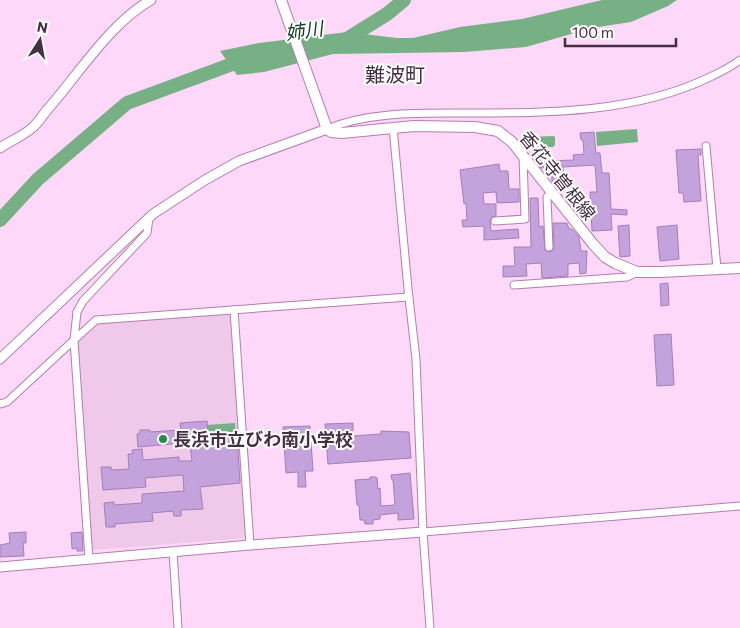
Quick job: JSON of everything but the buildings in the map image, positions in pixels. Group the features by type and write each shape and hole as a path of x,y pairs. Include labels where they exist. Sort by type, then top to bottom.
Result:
{"main road":[{"path":"281,0 325,124"},
{"name":"香花寺曽根線","path":"325,124 331,132 342,133 393,127 492,129 507,138 593,244 605,257 615,263 637,272 740,268"}],"street":[{"path":"0,148 32,128 98,48 128,17 151,0"},
{"path":"0,359 149,218 205,180 240,161 325,124 390,115 525,113 616,105 662,96 692,86 731,67 740,60"},
{"path":"393,127 408,297 416,359 423,532 430,628"},
{"path":"706,146 716,269"},
{"path":"495,221 525,220 523,156"},
{"path":"549,247 547,197 551,192"},
{"path":"89,559 74,340 77,312 83,301 146,233 149,218"},
{"path":"514,285 628,277 637,272"},
{"path":"0,404 7,402 96,320 408,297"},
{"path":"234,310 250,545"},
{"path":"0,567 740,506"},
{"path":"173,552 178,628"}],"shaded area":[{"path":"602,0 677,0 668,6 631,22 592,28 526,47 464,52 333,54 264,72 237,75 220,51 259,43 347,32 413,38 460,27 522,19"},
{"path":"637,129 638,142 597,146 596,132"},
{"path":"530,137 555,137 555,145 553,147 546,147 545,145 530,148 528,146 528,139"},
{"name":"長浜市立びわ南小学校","path":"229,313 233,316 248,538 92,550 77,340 97,324"},
{"path":"235,423 236,438 208,440 207,425"}],"waterway":[{"path":"342,42 387,14 404,0"},
{"name":"姉川","path":"0,220 38,179 127,103 246,59"}],"place":[{"name":"長浜市立びわ南小学校","path":"163,439"}],"district":[{"name":"難波町","path":"395,74"}]}
